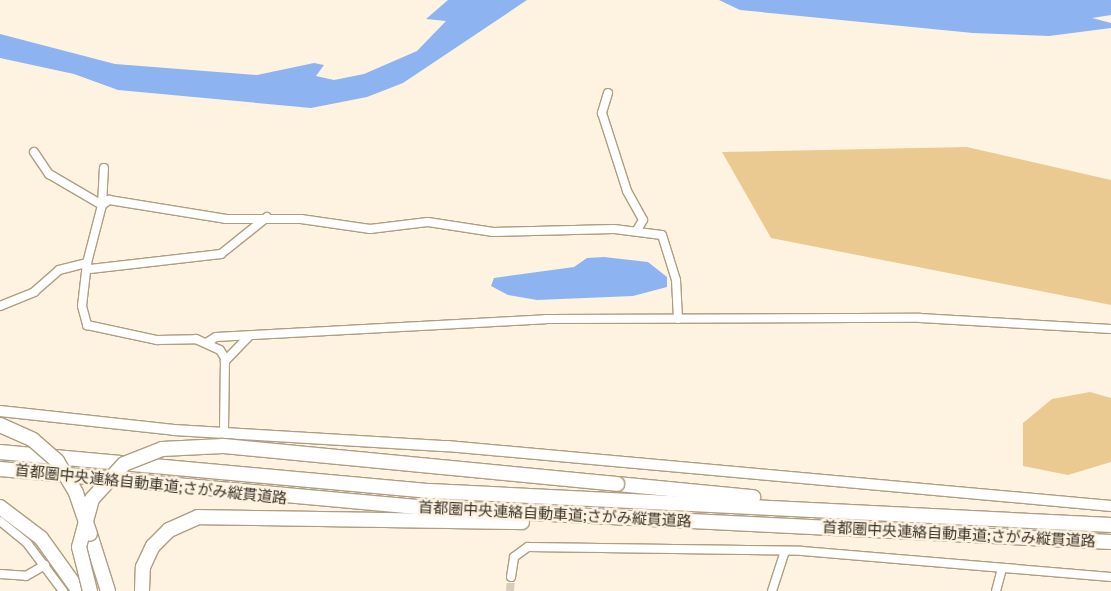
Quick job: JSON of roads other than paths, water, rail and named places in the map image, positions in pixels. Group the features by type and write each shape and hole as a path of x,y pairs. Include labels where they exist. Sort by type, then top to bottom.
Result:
{"highway":[{"path":"0,425 33,440 57,461 76,493 108,591"},
{"path":"90,591 79,547 92,499 118,468 162,449 223,446 932,513"},
{"name":"首都圏中央連絡自動車道;さがみ縦貫道路","path":"0,452 449,492 932,513 1111,525"},
{"name":"首都圏中央連絡自動車道;さがみ縦貫道路","path":"0,469 318,500 635,519 1111,542"},
{"path":"0,507 41,538 79,591"},
{"path":"142,591 144,567 153,546 169,530 198,516 494,522 635,519"}],"street":[{"path":"608,93 602,113 627,190 643,220 637,230"},
{"path":"34,152 49,174 102,204"},
{"path":"104,168 102,204 88,266 82,306 87,325 136,337 208,342 249,336 546,319 920,318 1111,329"},
{"path":"102,204 109,200 136,202 226,219 267,218 370,229 428,222 493,232 637,230 662,235 676,280 678,320"},
{"path":"0,306 34,292 65,267 221,254 267,218"},
{"path":"225,360 249,336"},
{"path":"208,342 220,350 225,360 224,434"},
{"path":"0,411 224,434 447,446 1111,506"},
{"path":"0,521 45,565 63,591"},
{"path":"511,577 514,557 528,548 785,551 1111,577"},
{"path":"772,591 785,551"},
{"path":"0,574 26,576 45,565"},
{"path":"996,591 1002,568"}],"water":[{"path":"448,0 527,0 403,83 367,97 311,108 118,90 74,74 0,58 0,34 115,64 257,75 314,63 324,65 316,76 334,80 364,74 417,51 446,21 426,19"},
{"path":"719,0 1111,0 1111,15 1092,18 1111,23 1111,28 1049,36 973,33 740,10"},
{"path":"604,257 648,262 667,277 667,287 633,296 537,300 508,295 491,286 494,278 574,267 587,258"}],"tunnel":[{"path":"510,591 511,577"}]}
